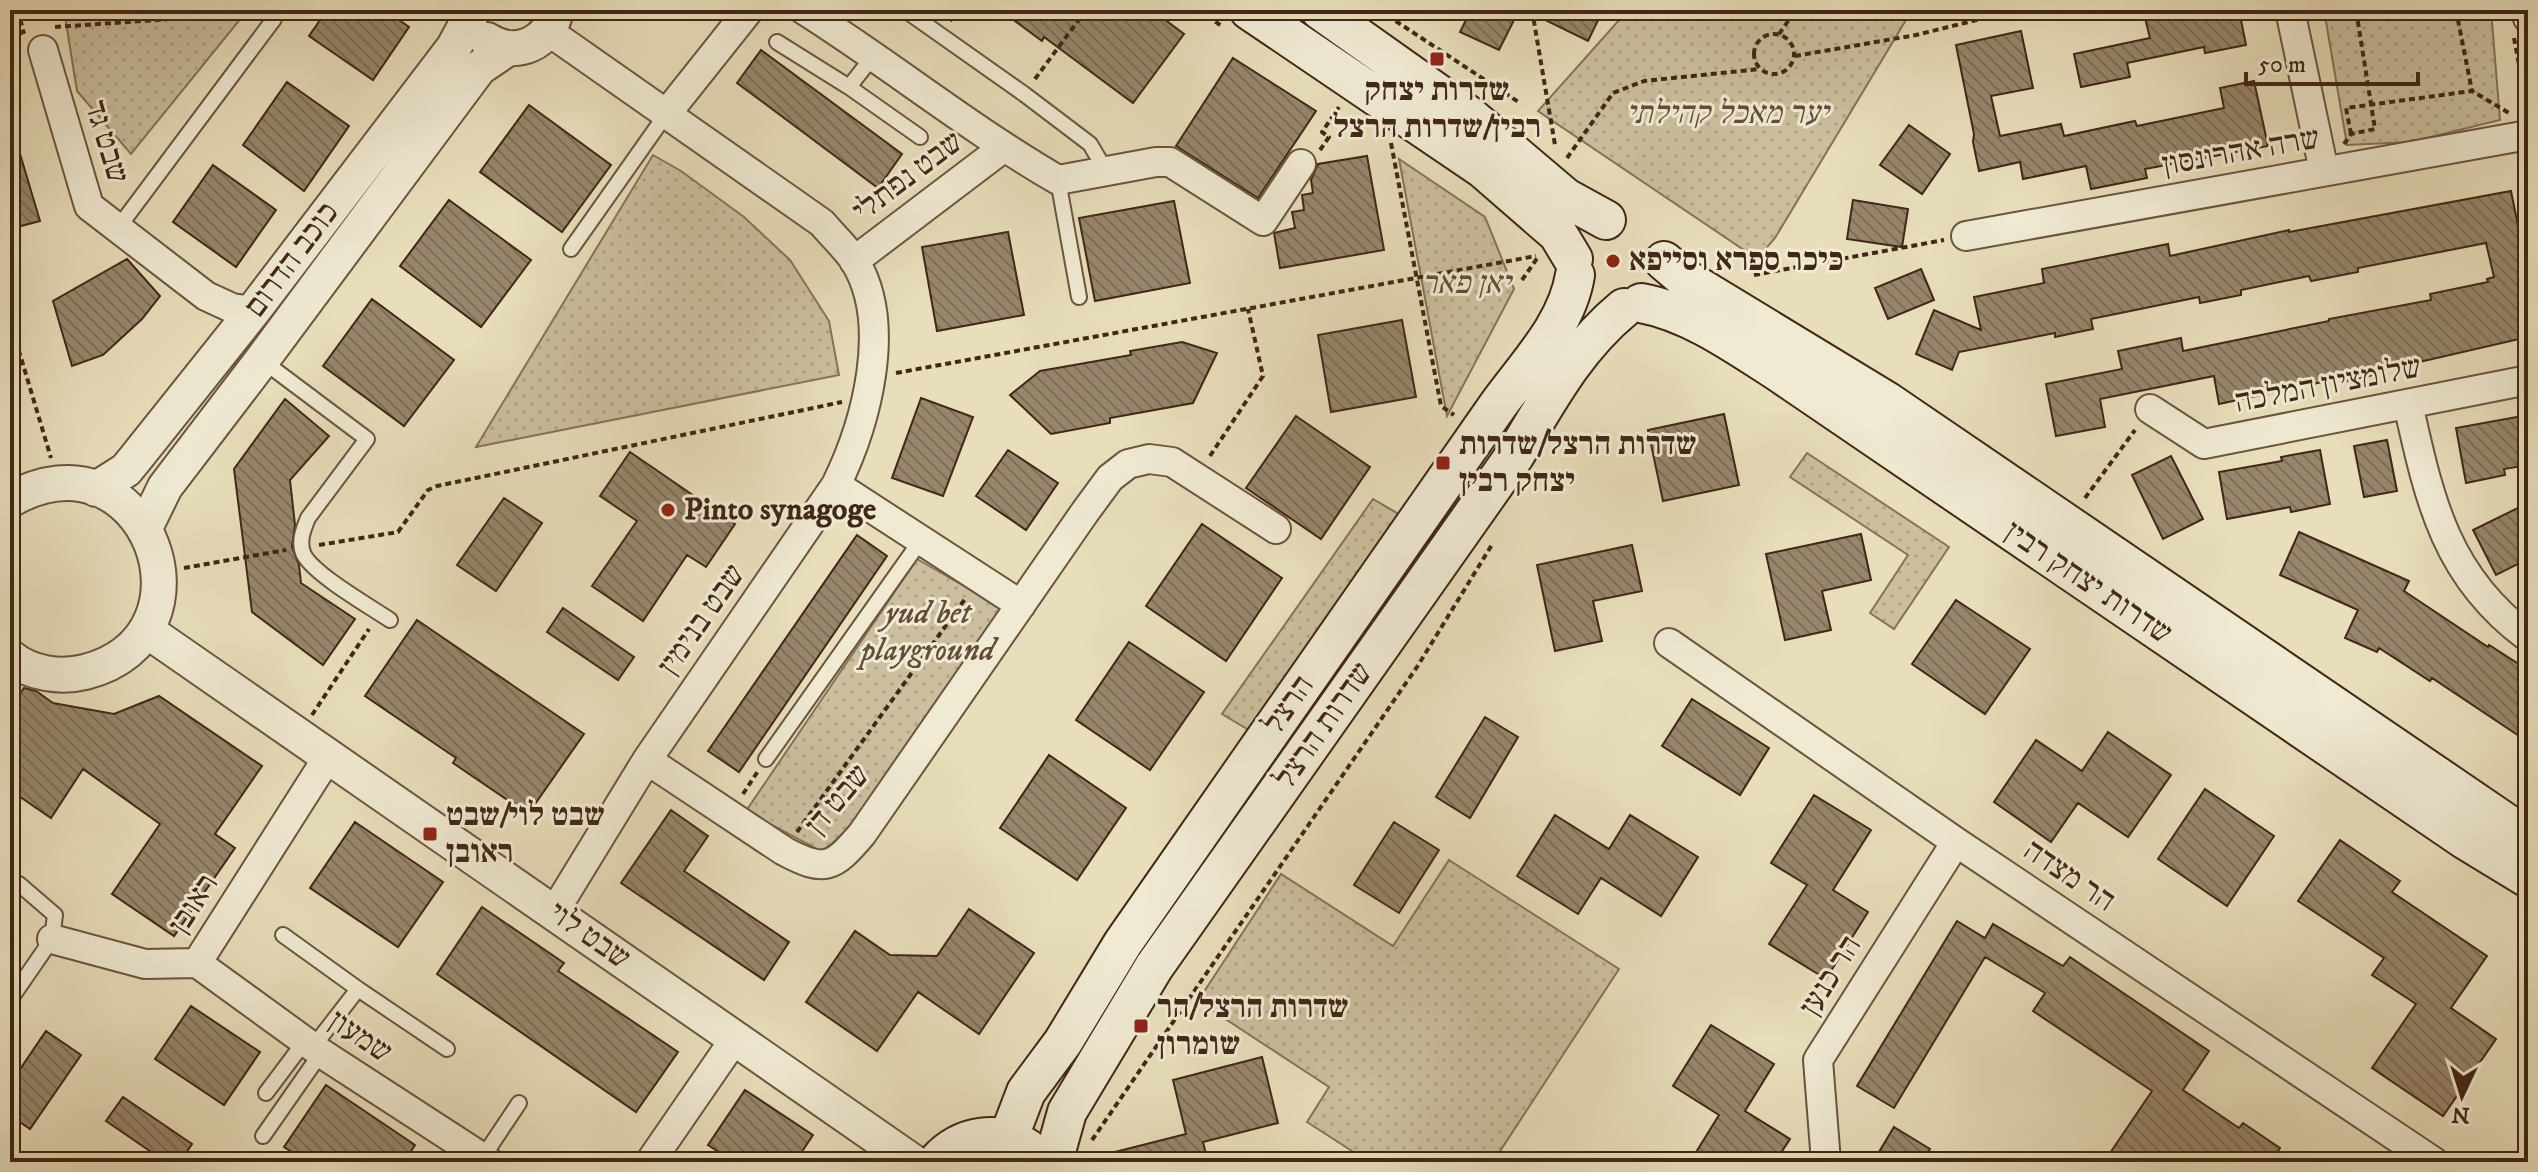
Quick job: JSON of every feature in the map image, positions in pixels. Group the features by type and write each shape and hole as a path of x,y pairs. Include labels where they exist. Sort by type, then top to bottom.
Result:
{"main road":[{"path":"1249,10 1504,186 1558,234 1562,263 1580,287 1599,304 1632,306 1658,286 1639,233 1584,235 1562,263"},
{"name":"שדרות יצחק רבין","path":"1320,10 1468,115 1566,198 1639,233 1684,278 1888,402 2528,838"},
{"name":"הרצל","path":"1008,1139 1026,1092 1063,1042 1123,943 1557,323 1572,293 1562,263"},
{"name":"שדרות יצחק רבין","path":"1632,306 1666,308 1777,371 2464,839 2528,878"},
{"name":"שדרות הרצל","path":"1069,1156 1067,1112 1154,967 1515,455 1564,373 1596,333 1632,306"},
{"path":"937,1162 954,1147 971,1139 989,1137 1008,1139 1025,1146 1042,1162"}],"street":[{"path":"667,113 749,10"},
{"name":"שבט נפתלי","path":"804,10 874,54 1003,148 1058,180"},
{"path":"2290,10 2324,171"},
{"path":"470,14 484,38 507,49"},
{"name":"כוכב הדרום","path":"96,489 126,470 226,346 454,47 470,14"},
{"name":"שבט בנימין","path":"552,20 667,113 822,223 854,261 867,291 871,316 870,387 850,457 836,485 647,760 554,912"},
{"name":"כוכב הדרום","path":"145,528 165,487 479,68 507,49 530,45 552,20"},
{"name":"שבט גד","path":"44,36 89,206 206,296 232,308 253,311"},
{"name":"שרה אהרונסון","path":"1966,236 2324,171 2521,126"},
{"name":"שבט נפתלי","path":"854,261 1003,148"},
{"path":"1058,180 1170,162 1263,221 1307,154"},
{"path":"206,296 226,346"},
{"name":"שלומציון המלכה","path":"2150,409 2204,444 2528,380"},
{"path":"2408,404 2427,488 2446,539 2476,587 2506,620 2528,637"},
{"name":"שבט דן","path":"647,760 784,851 806,863 821,866 833,864 862,834 1110,478 1128,464 1149,459 1172,462 1276,529"},
{"path":"10,500 34,488 58,483 96,489 124,505 145,528 156,552 159,572 156,605 146,630 126,652 102,668 73,675 43,673 10,657"},
{"path":"836,485 1021,605"},
{"name":"שבט לוי","path":"146,630 913,1162"},
{"name":"הר מצדה","path":"1669,643 1956,842 2434,1162"},
{"name":"ראובן","path":"52,939 145,964 197,963 328,757"},
{"name":"הר כנען","path":"1826,1162 1818,1060 1956,842"},
{"name":"שמעון","path":"197,963 313,1047 485,1159"},
{"path":"655,1160 734,1040"}],"lane":[{"path":"905,10 1090,144 1106,171"},
{"path":"118,228 274,19"},
{"path":"777,42 920,137"},
{"path":"849,87 874,54"},
{"path":"571,249 667,113"},
{"path":"1058,180 1079,297"},
{"path":"262,360 367,439 308,518 302,533 302,548 315,568 384,617"},
{"path":"766,759 921,540"},
{"path":"10,885 19,884 55,915 52,939 10,1000"},
{"path":"283,935 447,1049"},
{"path":"266,1093 313,1047 358,989"},
{"path":"263,1136 313,1047"},
{"path":"485,1159 487,1151 519,1103"}],"path":[{"path":"10,36 44,36 230,15 233,10"},
{"path":"1024,94 1086,10"},
{"path":"1379,10 1520,103"},
{"path":"1532,10 1555,145"},
{"path":"1779,34 1796,10"},
{"path":"1795,56 1916,35 2017,10"},
{"path":"2341,147 2351,134 2375,129 2356,10"},
{"path":"2456,10 2472,91"},
{"path":"2522,18 2528,114"},
{"path":"1566,158 1613,93 1644,81 1760,69 1772,74 1780,73 1792,64 1795,56 1790,41 1779,34 1768,35 1756,45 1755,60 1760,69"},
{"path":"2351,134 2346,108 2472,91 2521,126"},
{"path":"1383,102 1441,406 1479,432"},
{"path":"1307,154 1320,150 1329,137 1322,132 1339,106"},
{"path":"1754,275 1966,236"},
{"path":"159,572 398,532 428,490 437,486 870,387 1248,309 1417,278 1562,263"},
{"path":"1198,453 1209,458 1263,376 1248,309"},
{"path":"10,321 58,483"},
{"path":"2085,498 2150,409"},
{"path":"1069,1156 1417,667 1498,534"},
{"path":"784,851 980,578"},
{"path":"299,736 384,617"},
{"path":"744,791 756,774"}],"green space":[{"path":"64,10 246,12 131,154 77,91"},
{"name":"יער מאכל קהילתי","path":"1628,10 1912,10 1775,238 1763,252 1755,255 1538,111"},
{"path":"2324,10 2491,10 2500,120 2410,142 2347,145"},
{"path":"653,155 681,171 744,217 790,260 829,321 839,375 476,447"},
{"name":"יאן פאר","path":"1399,159 1485,217 1514,289 1447,416"},
{"path":"1807,453 1949,547 1894,629 1870,613 1908,555 1790,477"},
{"path":"1373,499 1409,520 1262,738 1222,714"},
{"name":"yud bet playground","path":"917,559 1006,610 830,856 746,811"},
{"path":"1449,860 1619,969 1493,1162 1369,1162 1307,1122 1329,1087 1198,1001 1281,874 1393,946"}],"building":[{"path":"327,10 385,10 409,27 373,80 309,36"},
{"path":"1000,10 1152,10 1184,34 1133,103 1044,37 1042,41"},
{"path":"1471,10 1519,10 1499,50 1460,32"},
{"path":"1525,10 1603,10 1588,41"},
{"path":"2184,10 2239,10 2246,45 2205,53 2204,47 2127,63 2130,77 2081,87 2074,54 2150,38 2145,18"},
{"path":"2021,31 2033,88 1991,96 2000,136 2061,124 2064,136 2135,121 2137,126 2224,108 2220,88 2254,81 2268,146 2145,169 2147,178 2091,189 2086,166 2023,179 2020,162 1979,171 1956,45"},
{"path":"761,50 902,154 878,188 737,83"},
{"path":"1233,58 1316,111 1258,198 1176,146"},
{"path":"287,82 349,126 304,191 243,145"},
{"path":"529,105 611,165 562,232 480,172"},
{"path":"1909,125 1950,154 1922,194 1880,165"},
{"path":"10,137 15,137 40,221 10,229"},
{"path":"1367,156 1384,250 1280,268 1274,233 1295,228 1292,212 1304,210 1302,195 1313,193 1311,180 1318,164"},
{"path":"213,165 276,210 236,267 173,222"},
{"path":"2511,191 2528,275 2528,337 2342,382 2341,378 2219,404 2214,376 2100,399 2105,427 2056,436 2046,384 2122,369 2118,351 2181,338 2183,351 2431,300 2430,294 2488,282 2487,279 2494,277 2486,243 2358,268 2358,272 2311,281 2309,276 2241,290 2241,295 2200,303 2199,297 2091,319 2093,329 2055,337 2055,333 1959,352 1952,370 1916,354 1934,310 1981,330 1974,297 2044,283 2042,269 2168,244 2170,256 2289,230"},
{"path":"449,200 531,260 481,327 400,266"},
{"path":"1853,200 1908,209 1902,247 1847,239"},
{"path":"1174,201 1190,283 1095,301 1079,218"},
{"path":"1008,232 1024,315 937,331 922,247"},
{"path":"127,259 160,296 142,319 103,355 72,366 53,301"},
{"path":"1921,269 1934,300 1888,319 1875,288"},
{"path":"372,299 454,360 404,426 323,366"},
{"path":"1402,320 1416,397 1331,412 1318,335"},
{"path":"1182,342 1217,353 1193,403 1110,418 1110,423 1051,434 1010,395 1040,371 1131,355 1130,351"},
{"path":"921,398 973,417 943,496 892,478"},
{"path":"285,399 329,436 290,480 295,525 292,547 299,565 301,583 355,619 323,665 252,612 234,469"},
{"path":"1724,414 1739,485 1663,501 1648,430"},
{"path":"2528,415 2528,465 2504,469 2505,475 2466,483 2456,428"},
{"path":"1296,416 1370,467 1321,539 1246,488"},
{"path":"2387,440 2397,491 2364,497 2354,446"},
{"path":"1008,450 1058,483 1026,530 976,496"},
{"path":"2320,450 2330,504 2291,512 2290,507 2227,519 2219,472 2282,461 2281,457"},
{"path":"630,452 735,524 706,567 687,555 643,621 592,586 637,521 600,496"},
{"path":"2171,456 2203,519 2163,539 2132,475"},
{"path":"504,498 542,523 496,591 457,565"},
{"path":"2528,503 2528,559 2496,575 2473,530"},
{"path":"1202,524 1282,578 1226,661 1146,606"},
{"path":"2299,532 2409,581 2404,591 2528,670 2528,742 2432,678 2430,681 2379,648 2377,652 2345,638 2358,610 2280,575"},
{"path":"1861,534 1871,580 1822,591 1831,630 1785,640 1766,554"},
{"path":"857,535 887,556 739,772 708,751"},
{"path":"1632,545 1642,591 1593,601 1602,641 1555,651 1537,565"},
{"path":"1956,600 2030,649 1985,714 1912,664"},
{"path":"563,608 634,657 618,680 547,632"},
{"path":"417,620 584,734 528,814 453,763 456,758 365,696"},
{"path":"1129,642 1204,692 1150,770 1076,720"},
{"path":"24,688 36,691 53,703 114,714 159,696 262,766 215,834 235,848 174,936 112,894 160,824 83,769 51,818 10,790 10,708"},
{"path":"1692,699 1769,748 1740,795 1662,746"},
{"path":"1485,717 1518,737 1470,818 1436,797"},
{"path":"2108,732 2171,775 2128,837 2078,803 2051,842 1994,802 2036,740 2082,771"},
{"path":"1049,755 1126,808 1077,880 1000,828"},
{"path":"2205,789 2274,836 2227,906 2158,859"},
{"path":"1814,795 1871,830 1833,890 1868,912 1826,979 1769,944 1807,885 1771,863"},
{"path":"671,810 708,836 684,871 789,942 764,980 621,883"},
{"path":"1555,815 1609,849 1630,815 1698,857 1661,916 1601,878 1578,914 1517,876"},
{"path":"355,822 443,882 398,947 310,888"},
{"path":"1394,822 1439,850 1399,913 1354,885"},
{"path":"2340,840 2400,881 2392,892 2487,956 2451,1008 2496,1039 2443,1116 2372,1068 2416,1004 2372,975 2384,958 2298,901"},
{"path":"482,907 564,963 558,971 678,1052 636,1112 437,974"},
{"path":"969,909 1034,953 979,1034 918,992 877,1051 806,1002 855,931 890,955 937,956"},
{"path":"1957,921 1985,938 1993,924 2063,966 2070,957 2209,1051 2183,1090 2239,1128 2243,1123 2280,1148 2271,1162 2104,1162 2152,1091 2033,1011 2045,993 1985,957 1894,1108 1857,1086"},
{"path":"191,1006 260,1052 224,1105 155,1059"},
{"path":"1711,1025 1774,1064 1745,1111 1790,1139 1775,1162 1690,1162 1719,1115 1673,1086"},
{"path":"46,1031 81,1055 30,1129 10,1115 10,1084"},
{"path":"1262,1057 1278,1123 1203,1142 1208,1162 1104,1162 1103,1155 1186,1134 1173,1080"},
{"path":"326,1085 415,1145 404,1162 307,1162 284,1147"},
{"path":"745,1090 813,1135 795,1162 734,1162 708,1145"},
{"path":"123,1097 192,1144 180,1162 166,1162 106,1121"},
{"path":"1894,1127 1930,1149 1922,1162 1873,1162"}],"place":[{"name":"שדרות יצחק רבין/שדרות הרצל","path":"1437,59"},
{"name":"כיכר ספרא וסייפא","path":"1613,261"},
{"name":"שדרות הרצל/שדרות יצחק רבין","path":"1443,463"},
{"name":"Pinto synagoge","path":"668,510"},
{"name":"שבט לוי/שבט ראובן","path":"430,834"},
{"name":"שדרות הרצל/הר שומרון","path":"1141,1026"}]}
